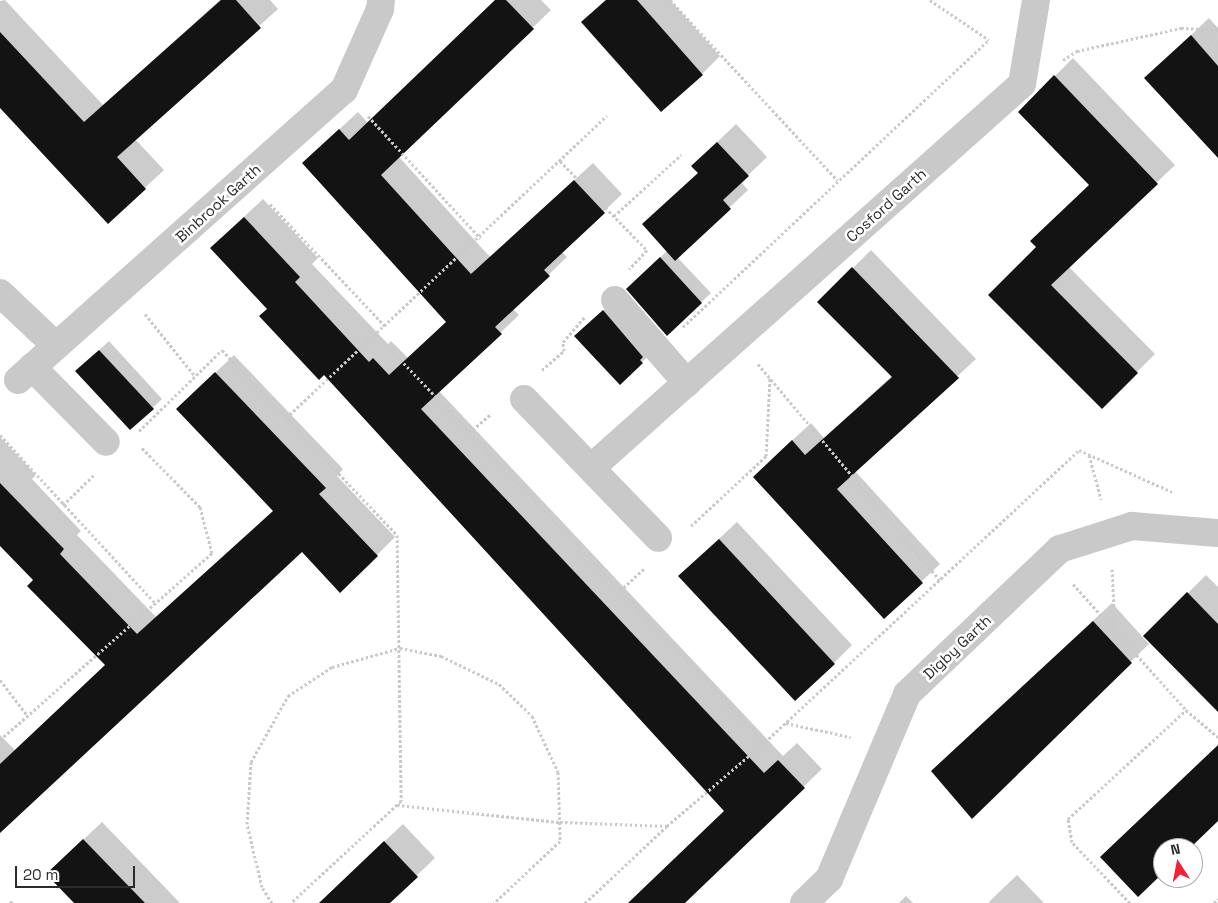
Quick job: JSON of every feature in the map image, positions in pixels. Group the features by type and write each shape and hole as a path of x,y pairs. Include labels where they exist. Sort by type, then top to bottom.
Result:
{"street":[{"name":"Binbrook Garth","path":"119,440 25,373 344,90 380,9 381,0"},
{"name":"Cosford Garth","path":"591,468 1022,84 1036,0"},
{"path":"0,292 56,346"},
{"path":"615,300 687,383"},
{"path":"524,399 658,538"},
{"name":"Digby Garth","path":"804,903 829,879 907,694 1060,550 1132,526 1218,533"}],"path":[{"path":"670,0 837,180"},
{"path":"930,0 989,40 1055,64 1077,51 1181,28 1218,30"},
{"path":"1201,29 1218,48"},
{"path":"659,350 837,180 989,40"},
{"path":"344,90 480,238"},
{"path":"286,418 480,238 607,115"},
{"path":"614,216 681,155"},
{"path":"560,161 647,250 627,271"},
{"path":"245,178 385,326"},
{"path":"123,286 195,376"},
{"path":"537,374 564,351 563,342 588,313"},
{"path":"376,334 765,742"},
{"path":"736,338 940,580"},
{"path":"119,440 195,376 222,350 397,535 401,801 291,903"},
{"path":"688,529 766,456 770,378"},
{"path":"469,432 497,409"},
{"path":"0,435 154,602"},
{"path":"0,740 212,552 200,507 139,444"},
{"path":"585,903 667,826 765,742 1079,450 1175,494"},
{"path":"1089,455 1110,533 1115,631"},
{"path":"63,505 97,472"},
{"path":"1050,559 1186,710 1218,737"},
{"path":"620,591 646,567"},
{"path":"272,903 262,887 247,824 251,762 288,696 332,666 400,648 441,656 499,684 532,716 558,772 560,841 494,903"},
{"path":"0,680 27,715"},
{"path":"1130,903 1072,842 1068,818 1186,710"},
{"path":"786,722 884,745"},
{"path":"396,805 560,822 667,826"},
{"path":"1214,903 1218,899"}],"building":[{"path":"221,0 236,0 261,28 117,157 146,189 108,224 0,108 0,32 84,122"},
{"path":"495,0 506,0 534,29 381,175 471,274 574,180 605,213 544,270 550,276 495,327 502,334 421,409 764,773 778,760 805,788 685,903 628,903 724,811 324,375 319,380 259,316 267,309 210,248 244,217 300,277 295,282 369,362 373,358 389,375 446,322 302,163 339,129 349,140"},
{"path":"606,0 637,0 703,75 661,112 581,22"},
{"path":"1191,35 1218,66 1218,158 1144,78"},
{"path":"1054,75 1158,184 1051,285 1138,373 1102,409 988,295 1036,247 1030,241 1089,185 1018,112"},
{"path":"717,142 749,176 723,200 731,209 675,261 642,224 698,173 691,166"},
{"path":"660,257 702,303 667,336 626,289"},
{"path":"852,267 959,378 837,489 923,583 884,619 753,477 792,440 805,455 892,377 817,302"},
{"path":"603,310 643,357 640,360 643,363 620,385 574,336"},
{"path":"99,350 154,409 130,430 75,371"},
{"path":"215,372 326,488 319,494 378,556 340,593 302,552 0,833 0,764 105,665 27,586 33,580 0,546 0,483 64,549 60,554 137,634 273,511 176,409"},
{"path":"719,539 835,664 795,701 678,576"},
{"path":"1187,592 1218,624 1218,712 1143,636"},
{"path":"1093,621 1132,663 972,819 931,771"},
{"path":"1218,745 1218,821 1200,838 1153,838 1153,883 1138,897 1100,857"},
{"path":"83,839 145,903 74,903 46,874"},
{"path":"384,841 418,877 390,903 319,903"}]}
